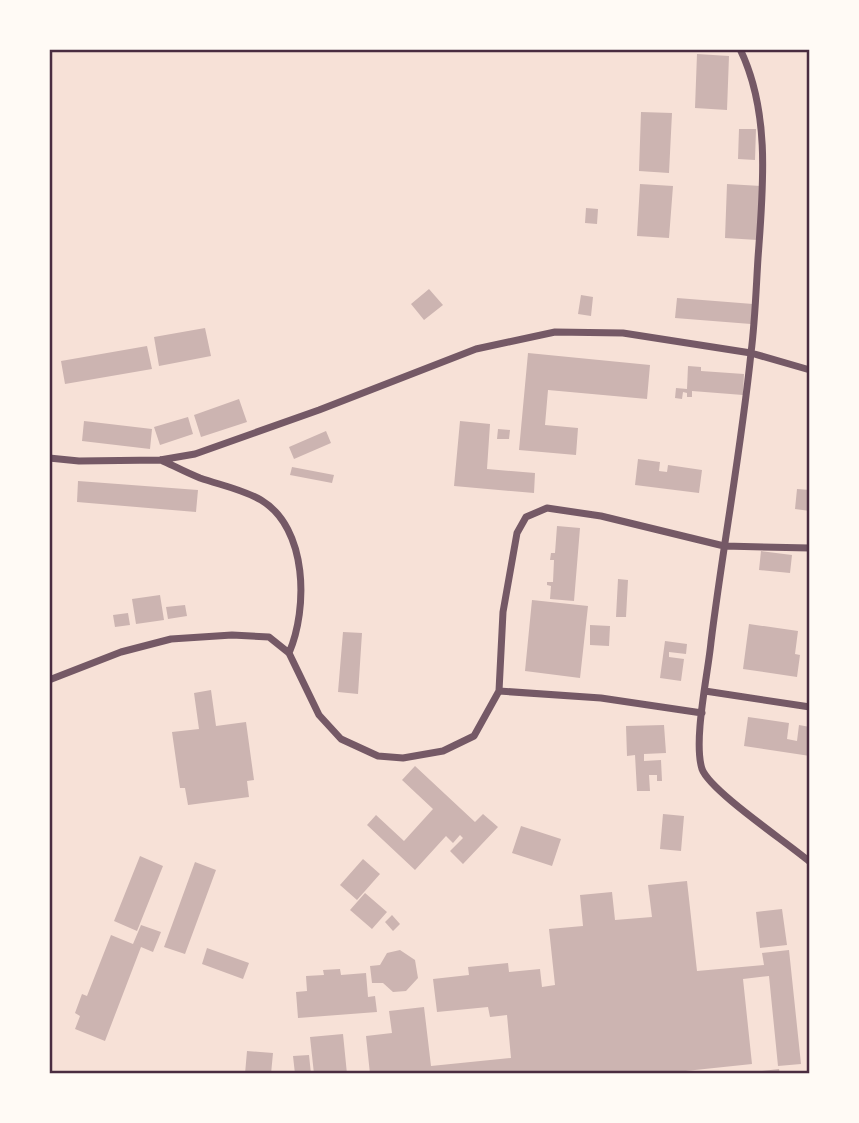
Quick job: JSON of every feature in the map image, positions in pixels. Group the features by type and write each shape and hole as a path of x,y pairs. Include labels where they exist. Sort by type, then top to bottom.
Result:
{"street":[{"path":"740,49 757,98 762,145 762,194 751,353 699,741 703,771 721,792 810,862"},
{"path":"49,458 79,461 160,460 220,447 476,349 537,334 575,331 623,333 751,353 810,370"},
{"path":"160,460 199,478 239,490 262,501 276,513 291,537 299,565 302,597 299,626 289,653"},
{"path":"49,680 121,652 171,639 232,635 269,637 289,653 319,715 341,739 378,755 403,758 443,751 474,736 499,691 503,612 517,533 526,516 547,508 601,516 724,546 810,548"},
{"path":"499,691 601,698 702,713"},
{"path":"705,691 810,707"}],"building":[{"path":"697,54 729,56 727,110 695,108"},
{"path":"641,112 672,113 669,173 639,171"},
{"path":"739,129 756,129 755,160 738,159"},
{"path":"640,184 673,186 669,238 637,236"},
{"path":"727,184 761,186 758,240 725,238"},
{"path":"586,208 598,209 597,224 585,223"},
{"path":"429,289 443,305 424,320 411,304"},
{"path":"581,295 593,297 591,316 578,314"},
{"path":"677,298 753,304 751,324 675,318"},
{"path":"205,328 211,356 159,366 154,337"},
{"path":"147,346 152,369 65,384 61,361"},
{"path":"528,353 650,365 647,399 548,390 545,425 578,428 576,455 519,450"},
{"path":"688,366 701,367 701,371 744,374 743,395 692,391 692,397 687,397 687,393 683,392 682,399 675,398 676,388 687,389"},
{"path":"239,399 247,422 201,437 194,415"},
{"path":"188,417 193,434 160,445 154,427"},
{"path":"84,421 152,429 150,449 82,441"},
{"path":"460,421 490,424 487,469 535,473 534,493 454,486"},
{"path":"498,429 510,430 509,439 497,439"},
{"path":"326,431 331,443 294,459 289,447"},
{"path":"638,459 660,462 659,471 667,472 668,465 702,470 699,493 635,485"},
{"path":"292,467 334,475 332,483 290,475"},
{"path":"78,481 198,490 196,512 77,502"},
{"path":"797,489 810,490 810,511 795,509"},
{"path":"557,526 580,528 574,601 550,599 551,586 547,585 547,582 553,582 554,560 550,560 551,553 555,553"},
{"path":"761,551 792,555 790,573 759,570"},
{"path":"618,579 628,580 626,617 616,617"},
{"path":"160,595 164,620 136,624 132,599"},
{"path":"532,600 588,606 580,678 525,671"},
{"path":"185,605 187,616 168,619 166,607"},
{"path":"128,613 130,625 115,627 113,615"},
{"path":"749,624 798,631 795,654 800,655 797,677 743,669"},
{"path":"590,625 610,626 609,646 590,645"},
{"path":"343,632 362,633 358,694 338,692"},
{"path":"665,641 687,644 686,654 669,652 669,657 684,659 681,681 660,678"},
{"path":"211,690 216,726 246,722 254,780 247,781 249,797 188,805 185,788 180,788 172,732 199,729 194,693"},
{"path":"748,717 789,723 787,739 797,741 799,725 810,727 810,756 744,746"},
{"path":"664,725 666,753 644,754 644,761 661,760 662,781 657,781 657,775 649,775 650,791 637,791 635,755 627,756 626,726"},
{"path":"415,766 475,822 483,814 498,827 463,864 450,851 463,838 460,835 453,843 446,836 415,870 367,825 376,815 404,841 433,809 402,780"},
{"path":"663,814 684,816 681,851 660,849"},
{"path":"521,826 561,839 552,866 512,853"},
{"path":"140,856 163,866 137,931 114,921"},
{"path":"363,859 380,874 357,900 340,885"},
{"path":"195,862 216,870 185,954 164,947"},
{"path":"687,881 697,971 764,965 762,953 789,950 801,1064 778,1066 769,976 743,979 752,1064 676,1074 370,1074 366,1036 392,1033 389,1011 424,1007 431,1066 511,1058 507,1015 490,1017 488,1007 437,1012 433,979 469,975 468,967 508,963 509,972 540,969 542,987 555,985 549,929 583,926 580,895 612,892 615,920 652,917 648,885"},
{"path":"365,893 387,912 372,929 350,910"},
{"path":"782,909 787,945 760,948 756,912"},
{"path":"392,915 400,924 393,931 385,922"},
{"path":"141,925 161,932 153,952 141,947 105,1041 75,1029 80,1016 75,1013 82,994 87,996 111,935 133,944"},
{"path":"207,948 249,963 243,979 202,964"},
{"path":"400,950 415,960 418,978 406,991 393,992 383,983 372,983 370,966 380,965 387,953"},
{"path":"340,969 341,975 366,973 368,997 375,996 377,1012 298,1018 296,992 307,991 306,976 324,975 323,970"},
{"path":"343,1034 347,1074 314,1074 310,1037"},
{"path":"247,1051 273,1053 271,1074 245,1074"},
{"path":"309,1055 311,1074 295,1074 293,1056"},
{"path":"779,1069 780,1074 754,1074 754,1072"}]}
